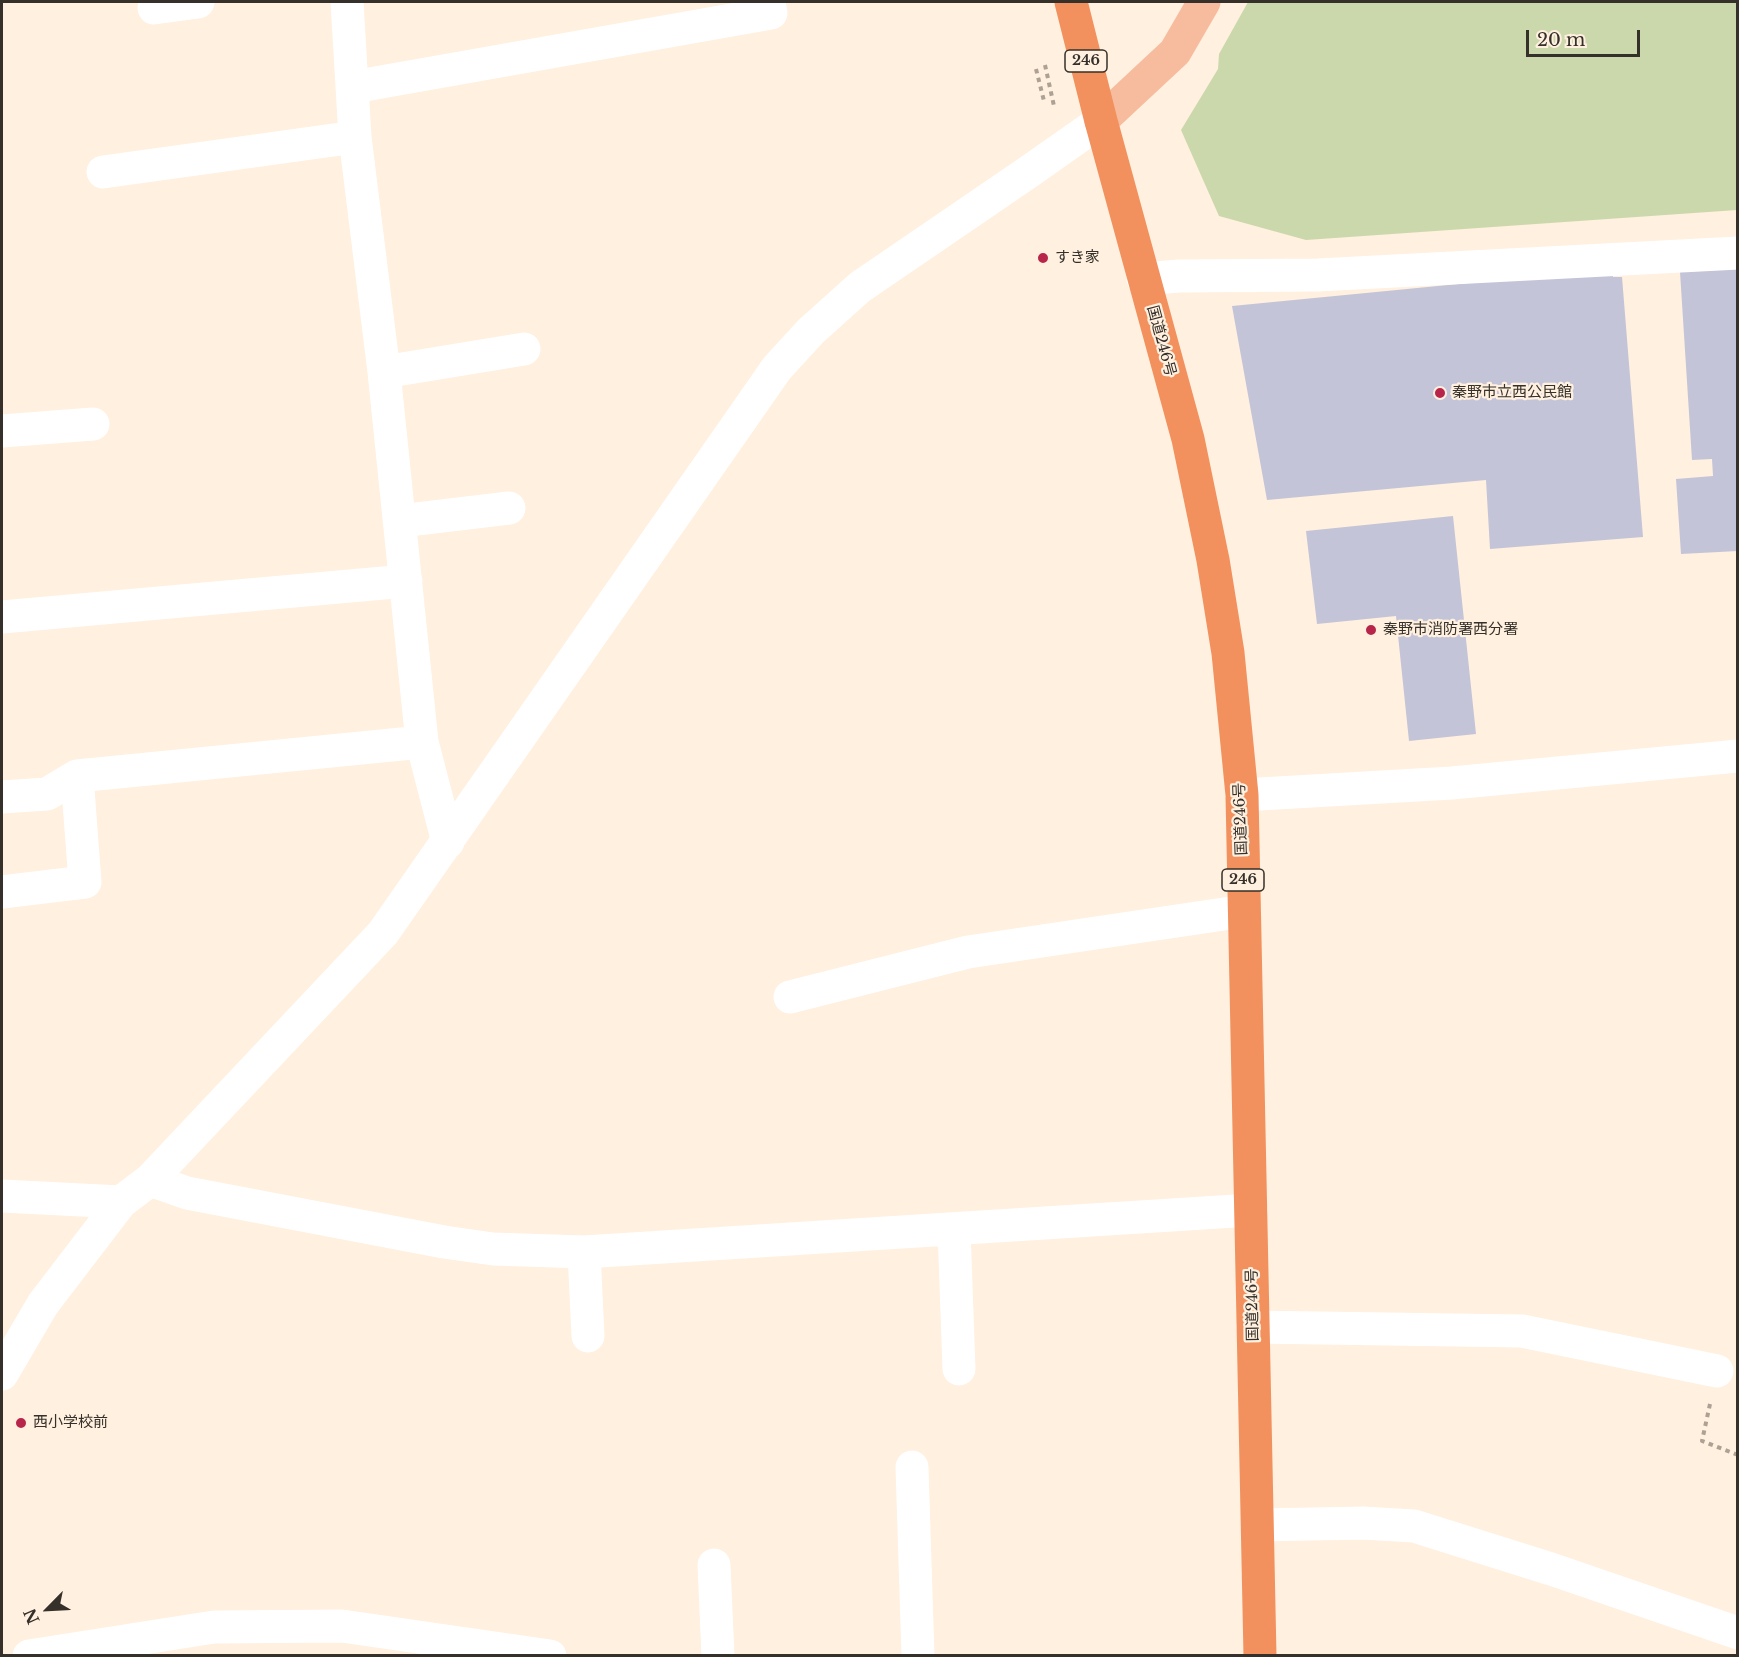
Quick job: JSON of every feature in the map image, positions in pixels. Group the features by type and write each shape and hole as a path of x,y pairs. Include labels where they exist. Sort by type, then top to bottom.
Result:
{"highway":[{"name":"国道246号","path":"1071,2 1143,279 1188,439 1213,560 1228,653 1242,795 1260,1656"}],"main road":[{"path":"1101,121 1175,52 1204,2"}],"street":[{"path":"154,8 198,2"},
{"path":"347,2 355,138 384,372 422,742 448,842"},
{"path":"353,87 771,13 769,2"},
{"path":"2,1374 43,1304 121,1202 150,1180 383,933 777,368 810,331 860,287 1101,121"},
{"path":"103,172 355,138"},
{"path":"1143,279 1179,276 1318,274 1737,253"},
{"path":"384,372 524,349"},
{"path":"2,431 93,424"},
{"path":"400,521 509,508"},
{"path":"2,617 406,581"},
{"path":"2,797 47,794 77,776 422,742"},
{"path":"1242,795 1452,783 1737,756"},
{"path":"2,892 85,882 77,776"},
{"path":"790,997 968,952 1244,911"},
{"path":"150,1180 187,1193 444,1242 493,1249 584,1252 1251,1210"},
{"path":"2,1196 121,1202"},
{"path":"954,1229 959,1369"},
{"path":"584,1252 588,1336"},
{"path":"1253,1327 1522,1331 1717,1371"},
{"path":"912,1467 918,1656"},
{"path":"1258,1525 1363,1523 1414,1526 1551,1569 1732,1640"},
{"path":"714,1565 718,1656"},
{"path":"29,1656 214,1627 342,1626 550,1656"}],"path":[{"path":"1045,66 1054,106"},
{"path":"1036,69 1044,101"},
{"path":"1717,1371 1702,1441 1737,1455"}],"green space":[{"path":"1248,2 1737,2 1737,210 1306,240 1219,216 1181,130 1218,69 1219,54"}],"building":[{"name":"秦野市立西公民館","path":"1613,269 1613,277 1622,277 1643,537 1490,549 1486,480 1267,500 1232,306"},
{"path":"1738,269 1738,551 1681,554 1676,479 1713,476 1712,459 1692,460 1680,272"},
{"path":"1453,516 1476,734 1409,741 1396,616 1317,624 1306,531"}],"place":[{"name":"すき家","path":"1043,258"},
{"name":"秦野市立西公民館","path":"1440,393"},
{"name":"秦野市消防署西分署","path":"1371,630"},
{"name":"西小学校前","path":"21,1423"}]}
